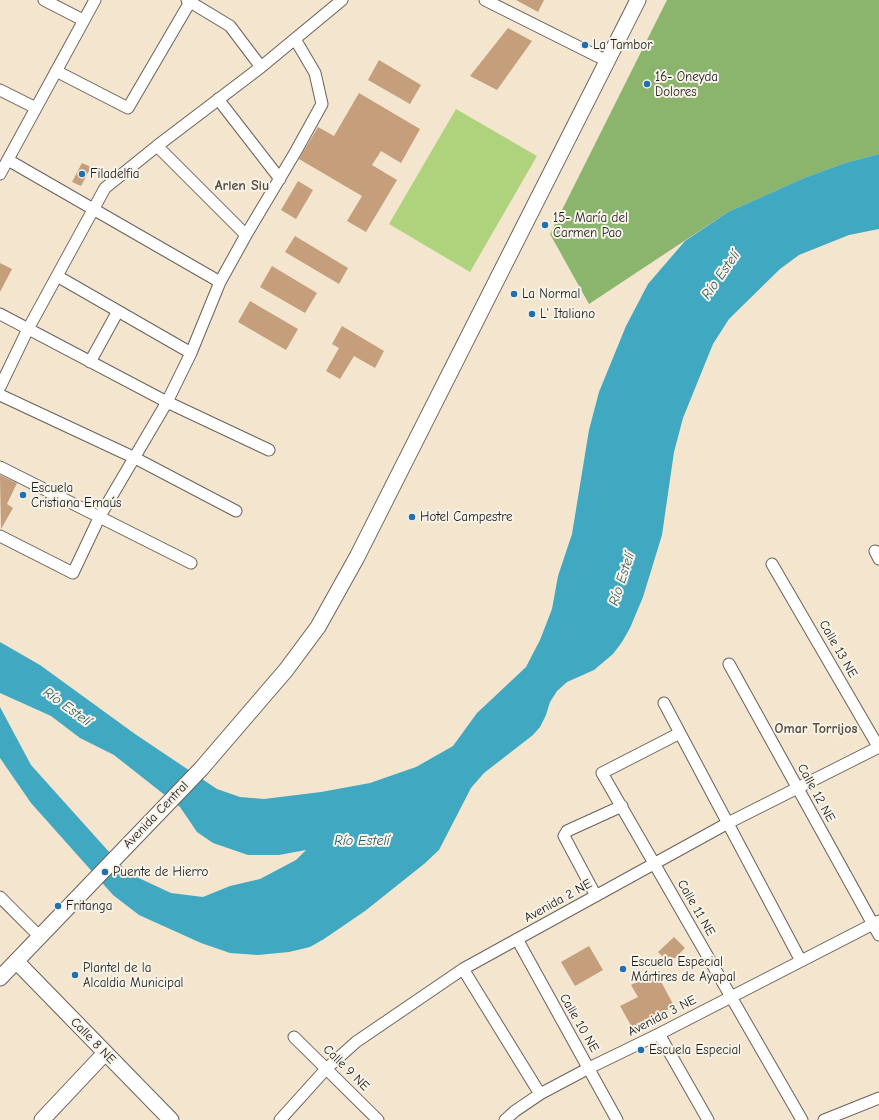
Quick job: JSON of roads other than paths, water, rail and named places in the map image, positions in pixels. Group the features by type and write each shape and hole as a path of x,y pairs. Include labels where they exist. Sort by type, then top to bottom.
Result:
{"street":[{"path":"44,0 83,20"},
{"path":"0,174 94,0"},
{"path":"0,387 28,329 105,188 156,146 261,67 342,0"},
{"path":"485,0 607,61"},
{"name":"Avenida Central","path":"0,978 201,769 286,670 318,627 357,557 638,0"},
{"path":"56,71 128,108 188,1 230,26 261,67"},
{"path":"0,536 73,573 100,516 168,402 191,353 220,282 322,104 316,73 295,39"},
{"path":"0,90 36,108"},
{"path":"218,99 280,179"},
{"path":"156,146 246,235"},
{"path":"8,160 94,208 220,282"},
{"path":"57,276 191,353"},
{"path":"90,362 118,311"},
{"path":"0,314 168,402 269,450"},
{"path":"0,395 135,458 236,511"},
{"path":"0,467 191,563"},
{"name":"Calle 13 NE","path":"772,564 879,748"},
{"name":"Calle 12 NE","path":"729,664 798,788 876,922 879,935"},
{"path":"664,703 801,960"},
{"name":"Calle 11 NE","path":"680,733 602,773 802,1120"},
{"name":"Avenida 2 NE","path":"280,1120 326,1069 356,1042 374,1028 463,969 728,823 879,748"},
{"path":"596,896 564,836 568,831 622,806"},
{"path":"0,897 39,936"},
{"name":"Avenida 3 NE","path":"505,1120 515,1110 540,1094 876,922"},
{"name":"Calle 10 NE","path":"517,939 617,1120"},
{"name":"Calle 8 NE","path":"16,961 171,1120"},
{"path":"463,969 540,1094"},
{"path":"659,1034 708,1120"},
{"name":"Calle 9 NE","path":"294,1037 378,1120"},
{"path":"42,1120 105,1053"},
{"path":"824,1120 879,1098"}],"water":[{"name":"Río Estelí","path":"879,154 879,229 849,235 799,255 780,269 729,319 713,344 683,418 674,452 662,535 643,597 630,628 622,642 613,654 594,670 567,682 557,691 550,702 540,727 533,735 484,773 471,788 439,850 424,864 365,911 310,947 289,952 258,955 230,953 201,943 139,915 113,895 31,803 0,758 0,707 31,765 128,873 171,893 203,897 230,886 260,879 296,860 306,850 279,855 248,855 213,843 197,832 180,807 114,755 80,738 51,716 0,693 0,642 40,665 135,734 217,789 240,797 264,799 321,792 370,783 416,767 453,746 477,713 526,667 540,640 552,609 558,576 572,534 589,430 599,392 626,326 648,284 685,241 728,212 804,178 845,163"}],"place":[{"name":"La Tambor","path":"585,45"},
{"name":"16- Oneyda Dolores","path":"647,84"},
{"name":"Filadelfia","path":"82,174"},
{"name":"15- María del Carmen Pao","path":"545,225"},
{"name":"La Normal","path":"514,294"},
{"name":"L' Italiano","path":"532,314"},
{"name":"Escuela Cristiana Emaús","path":"23,495"},
{"name":"Hotel Campestre","path":"412,517"},
{"name":"Puente de Hierro","path":"105,872"},
{"name":"Fritanga","path":"58,906"},
{"name":"Escuela Especial Mártires de Ayapal","path":"623,969"},
{"name":"Plantel de la Alcaldia Municipal","path":"75,975"},
{"name":"Escuela Especial","path":"641,1050"}],"district":[{"name":"Arlen Siu","path":"242,186"},
{"name":"Omar Torrijos","path":"816,729"}]}
